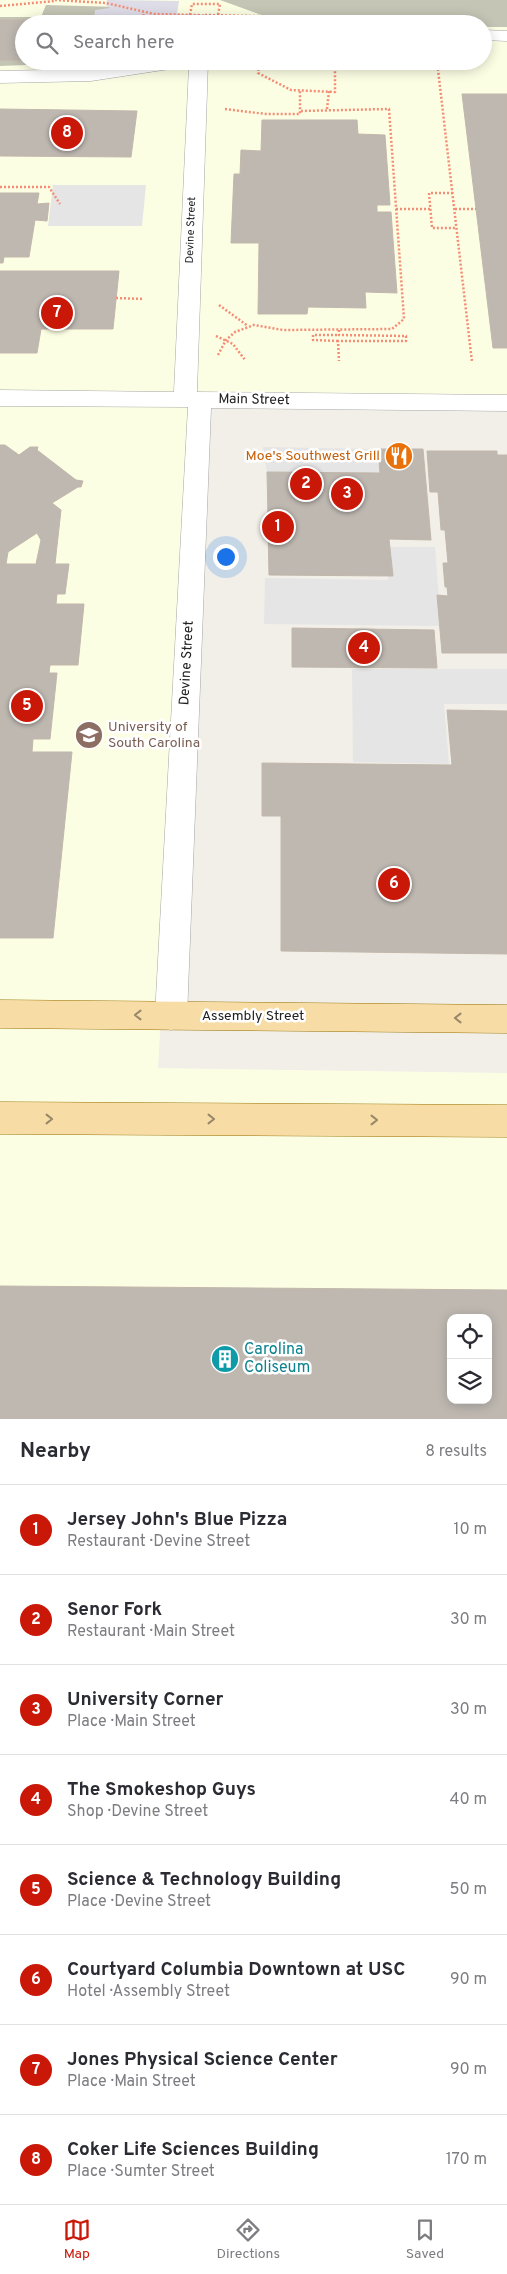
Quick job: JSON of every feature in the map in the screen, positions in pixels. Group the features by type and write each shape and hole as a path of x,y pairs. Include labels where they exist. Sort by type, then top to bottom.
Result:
{"main road":[{"name":"Assembly Street","path":"0,1014 507,1018"},
{"path":"0,1118 507,1121"}],"street":[{"path":"492,35 507,36"},
{"path":"492,52 507,53"},
{"path":"0,77 91,75 125,70"},
{"name":"Devine Street","path":"171,1016 192,400 196,108 198,70"},
{"name":"Main Street","path":"0,398 507,403"}],"path":[{"path":"0,6 55,0 106,3 144,12 190,15 218,15 220,4 192,4 190,15"},
{"path":"258,70 258,73 291,90 335,92 335,70"},
{"path":"438,70 472,362"},
{"path":"300,90 300,111"},
{"path":"328,109 329,91"},
{"path":"196,108 235,109 275,114 300,114 300,111 328,109 389,109 404,320 392,329 283,330 264,325 244,327 226,340 216,360"},
{"path":"0,187 49,187 60,204"},
{"path":"453,193 429,193 432,228 456,228"},
{"path":"396,209 431,210"},
{"path":"455,209 476,209"},
{"path":"116,298 144,299"},
{"path":"339,330 339,336"},
{"path":"313,335 339,336 406,336 406,340 313,340 313,335"},
{"path":"338,341 339,361"}],"shaded area":[{"name":"University of South Carolina","path":"0,0 507,0 507,401 198,399 158,1068 507,1073 507,1419 0,1419"},
{"path":"107,0 179,1 177,14 228,15 94,15 95,10 110,8 106,5"},
{"path":"220,0 507,0 507,27 492,27 492,15 261,15"},
{"path":"46,5 118,7 139,13 180,15 42,15"},
{"path":"0,17 15,17 15,65 0,66"},
{"path":"53,185 146,185 142,226 48,226"},
{"path":"263,447 378,449 380,473 267,472"},
{"path":"387,547 435,547 441,626 264,624 265,578 388,580"},
{"path":"352,669 507,669 507,704 444,704 449,764 353,762"}],"building":[{"path":"0,20 15,20 15,60 0,60"},
{"path":"462,94 507,94 507,348 493,348"},
{"path":"0,109 137,111 131,157 0,156"},
{"path":"262,120 357,120 358,134 385,135 390,205 377,205 377,212 391,212 397,293 365,292 366,308 308,307 307,314 258,314 259,243 231,243 234,174 240,174 241,150 261,151"},
{"path":"0,193 39,193 37,204 49,203 47,221 35,220 29,257 4,257 3,263 0,263"},
{"path":"0,271 119,271 113,329 41,329 37,353 0,353"},
{"path":"0,445 5,445 19,455 30,447 38,447 37,450 76,480 83,481 81,487 52,503 61,510 55,564 69,564 65,594 57,594 56,604 84,604 78,665 50,665 49,673 57,673 50,739 33,739 32,752 72,752 53,938 0,938","holes":["37,533 41,540 36,564 6,564 8,552"]},
{"path":"378,449 423,449 431,540 389,539 393,576 269,575 268,530 264,523 268,516 267,472 380,473"},
{"path":"427,451 497,451 497,455 507,455 507,653 442,653 437,595 448,596 447,587 445,587 443,563 448,563 445,530 441,530 438,492 430,492"},
{"path":"292,628 434,630 437,668 292,667"},
{"path":"447,710 507,711 507,954 281,951 281,816 262,816 262,763 452,765"},
{"name":"Carolina Coliseum","path":"0,1286 507,1290 507,1419 0,1419"}],"place":[{"name":"Coker Life Sciences Building","path":"67,133"},
{"name":"Jones Physical Science Center","path":"57,313"},
{"name":"Moe's Southwest Grill","path":"399,456"},
{"name":"Senor Fork","path":"306,484"},
{"name":"University Corner","path":"347,494"},
{"name":"Jersey John's Blue Pizza","path":"278,527"},
{"name":"The Smokeshop Guys","path":"364,648"},
{"name":"Science & Technology Building","path":"27,706"},
{"name":"University of South Carolina","path":"89,735"},
{"name":"Courtyard Columbia Downtown at USC","path":"394,884"},
{"name":"Carolina Coliseum","path":"225,1359"}]}
